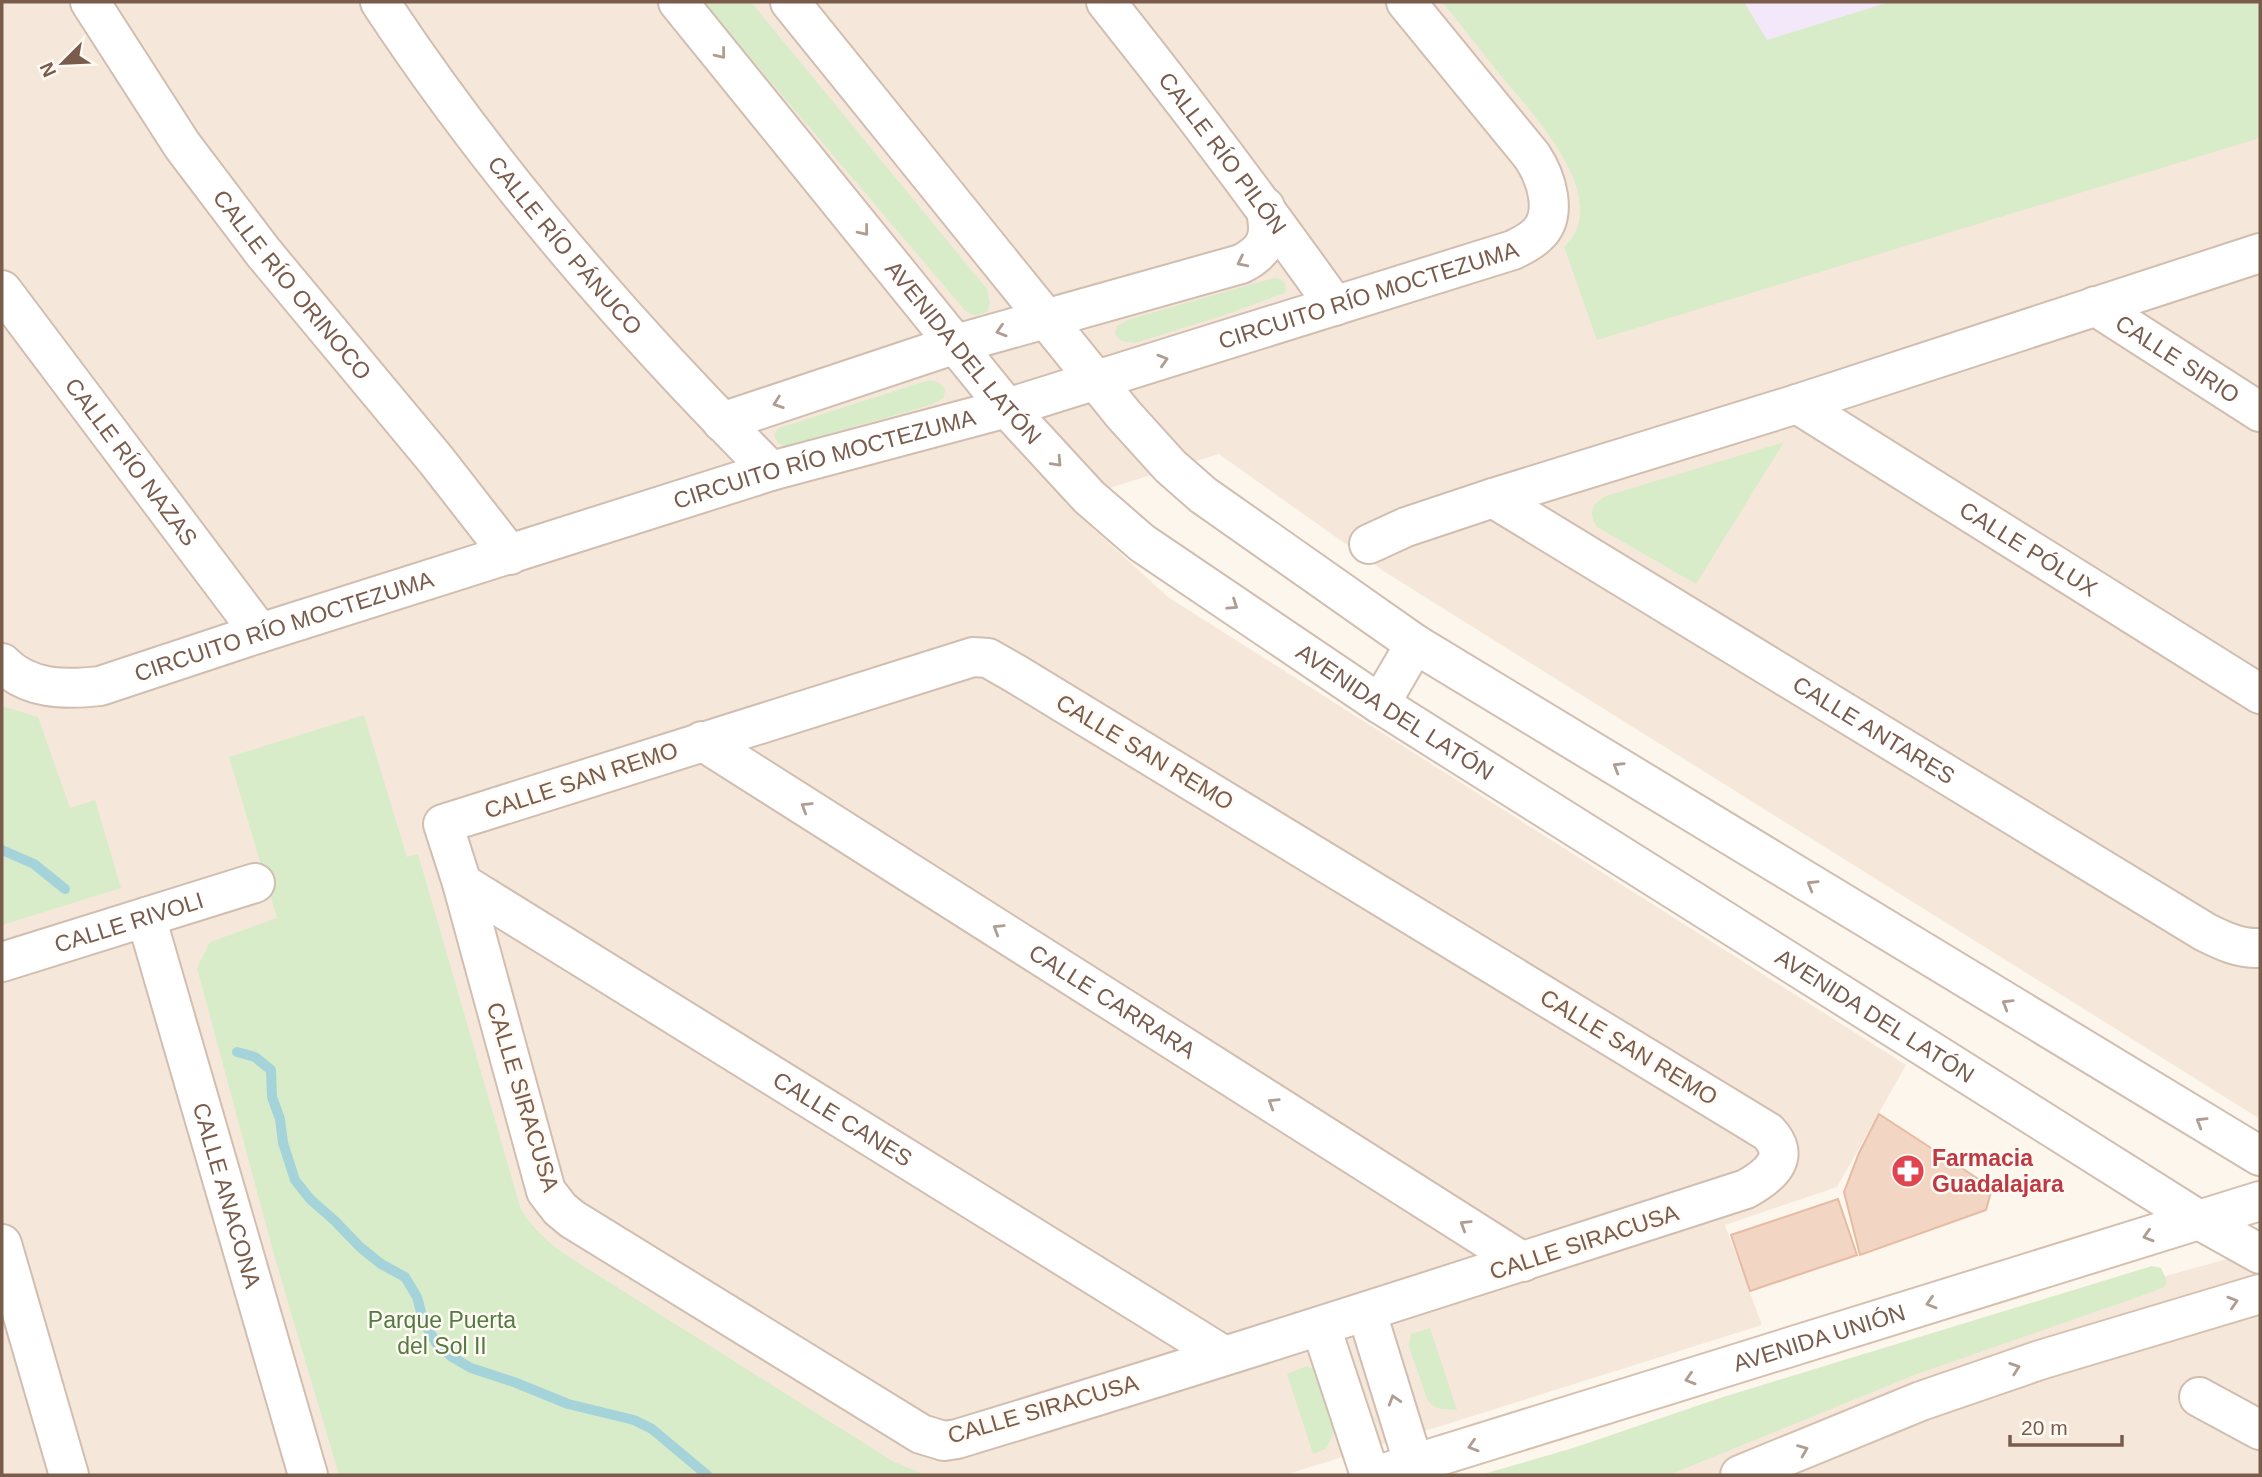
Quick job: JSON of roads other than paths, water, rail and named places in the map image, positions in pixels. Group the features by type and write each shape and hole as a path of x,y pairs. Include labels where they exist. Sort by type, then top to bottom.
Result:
{"street":[{"name":"CALLE RÍO ORINOCO","path":"90,2 182,145 263,252 436,460 510,555"},
{"name":"CALLE RÍO PÁNUCO","path":"380,2 511,183 579,265 649,345 771,471"},
{"name":"AVENIDA DEL LATÓN","path":"678,2 1007,408 1089,497 1142,543 1380,704 2199,1220 2260,1254"},
{"path":"790,2 1123,414 1203,495 1415,644 2260,1156"},
{"name":"CALLE RÍO PILÓN","path":"1106,2 1265,207 1335,306"},
{"name":"CIRCUITO RÍO MOCTEZUMA","path":"2,663 36,684 56,688 100,686 771,471 1007,408 1513,250 1536,236 1546,220 1546,186 1536,162 1406,2"},
{"path":"722,422 956,344 1241,264 1260,251 1266,243 1269,233 1265,207"},
{"path":"1368,544 1406,527 1493,498 1797,404 2260,253"},
{"name":"CALLE RÍO NAZAS","path":"2,290 94,416 260,633"},
{"name":"CALLE SIRIO","path":"2095,306 2260,412"},
{"name":"CALLE PÓLUX","path":"1797,404 2260,694"},
{"name":"CALLE ANTARES","path":"1493,498 2205,932 2230,944 2260,948"},
{"path":"1380,704 1415,644"},
{"name":"CALLE SAN REMO","path":"443,824 957,660 988,658 1768,1132 1777,1141 1779,1152"},
{"name":"CALLE CARRARA","path":"702,741 1523,1262"},
{"name":"CALLE SIRACUSA","path":"443,824 462,883 546,1191 560,1209 933,1439 957,1439 1223,1355 1367,1313 1746,1189 1770,1173 1779,1152"},
{"name":"CALLE RIVOLI","path":"2,962 255,883"},
{"name":"CALLE CANES","path":"462,883 1223,1355"},
{"name":"CALLE ANACONA","path":"146,917 308,1475"},
{"name":"AVENIDA UNIÓN","path":"1378,1475 2260,1201"},
{"path":"2,1244 69,1475"},
{"path":"1740,1475 1921,1401 2026,1364 2260,1294"},
{"path":"1367,1313 1414,1465"},
{"path":"1321,1327 1370,1475"},
{"path":"2199,1397 2260,1430"}],"waterway":[{"path":"2,850 34,864 65,889"},
{"path":"237,1052 255,1057 271,1070 272,1097 295,1180 310,1199 360,1247 381,1264 405,1277 417,1297 424,1323 437,1344 471,1368 568,1404 634,1420 652,1429 707,1475"}],"place":[{"name":"Farmacia Guadalajara","path":"1908,1171"}],"park label":[{"name":"Parque Puerta del Sol II","path":"442,1333"}]}
